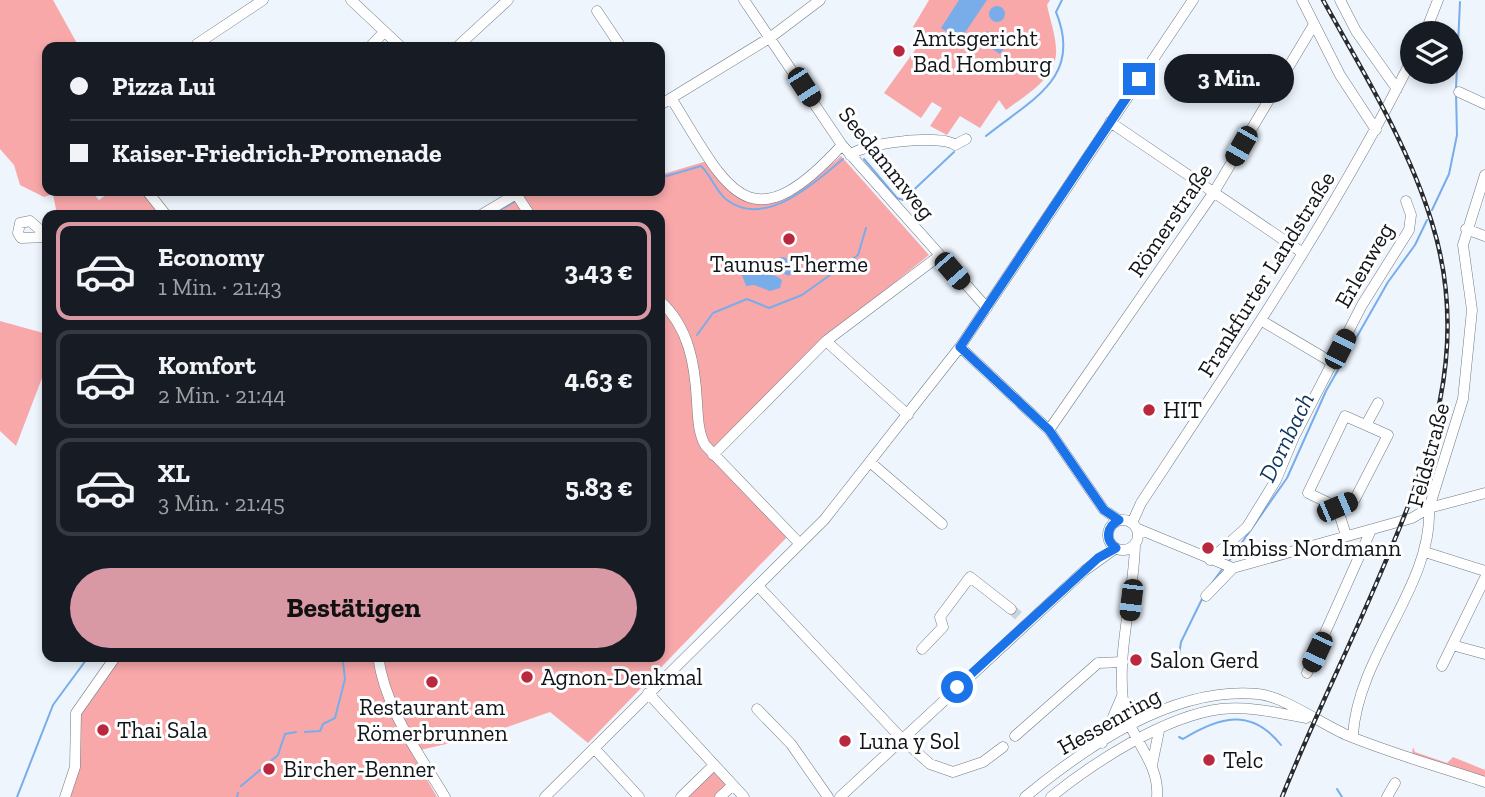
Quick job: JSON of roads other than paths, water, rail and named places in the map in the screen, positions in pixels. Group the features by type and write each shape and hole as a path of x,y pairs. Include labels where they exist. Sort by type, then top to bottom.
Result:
{"street":[{"path":"351,0 395,42"},
{"path":"463,42 509,0"},
{"name":"Seedammweg","path":"744,0 842,145 987,308"},
{"path":"665,102 771,37 820,0"},
{"path":"545,797 824,520 960,347 1193,0"},
{"path":"1302,0 1340,75 1376,130"},
{"path":"1339,0 1356,31 1397,89"},
{"path":"1429,21 1437,0"},
{"path":"200,42 256,2"},
{"path":"597,11 618,42"},
{"name":"Römerstraße","path":"1049,430 1214,192 1313,26"},
{"path":"375,42 384,32"},
{"name":"Frankfurter Landstraße","path":"1128,534 1141,503 1262,321 1376,130 1400,84"},
{"path":"1459,92 1485,104"},
{"path":"671,98 707,157 729,185 752,200 769,200 800,185 816,174 842,145"},
{"path":"1110,122 1303,253"},
{"path":"850,155 854,151 884,144 942,139 954,145 966,138"},
{"name":"Feldstraße","path":"1353,734 1360,692 1425,552 1430,526 1429,508 1463,399 1472,310 1463,245 1485,175"},
{"path":"151,196 162,210"},
{"path":"489,210 511,196"},
{"name":"Erlenweg","path":"1214,561 1247,527 1276,480 1294,437 1362,305 1409,230 1411,215 1406,201"},
{"path":"1466,229 1485,236"},
{"path":"713,455 826,341 939,256"},
{"path":"665,308 683,332 691,352 701,436 713,455 800,544"},
{"path":"1262,321 1333,363"},
{"path":"826,341 908,415"},
{"path":"960,347 1049,430 1104,510 1128,534 1133,568 1123,662 1123,698 1130,727 1157,777 1157,797"},
{"path":"1366,425 1378,402"},
{"path":"1337,507 1355,499 1388,435 1345,416 1308,493 1337,507 1346,536"},
{"path":"870,462 942,524"},
{"path":"1206,596 1231,568 1412,518 1429,508 1485,493"},
{"path":"1098,558 1108,533 1104,510"},
{"path":"1307,673 1371,530"},
{"path":"1108,533 1128,534"},
{"path":"1108,533 1160,537 1231,568"},
{"path":"840,797 1024,621 1128,534"},
{"path":"1425,552 1485,571"},
{"path":"922,649 943,627 940,617 970,577 1011,609"},
{"path":"1442,666 1485,578"},
{"path":"759,587 902,739 930,764 953,772 983,762 1003,747"},
{"path":"1452,645 1485,654"},
{"path":"65,797 75,767 76,713 112,662"},
{"path":"379,662 380,675 394,713 445,797"},
{"path":"1015,736 1098,663 1123,662"},
{"path":"648,693 744,797"},
{"name":"Hessenring","path":"1025,797 1101,743 1164,711 1200,699 1258,694 1279,700 1310,719"},
{"path":"1123,698 1139,709 1164,711"},
{"path":"1101,743 1123,698"},
{"path":"757,709 791,744 828,797"},
{"name":"Hessenring","path":"1051,797 1082,774 1137,741 1198,714 1222,709 1262,710 1310,719"},
{"path":"1310,719 1485,782"},
{"path":"1334,729 1369,742"},
{"name":"Hessenring","path":"1152,765 1160,730"},
{"path":"594,747 639,797"},
{"path":"681,797 714,765"},
{"path":"1387,797 1395,783"},
{"path":"720,797 733,785"}],"water":[{"path":"959,0 987,0 960,40 941,28"},
{"path":"997,6 1005,14 997,22 989,14"},
{"path":"987,31 1007,44 1000,54 980,41"},
{"path":"784,257 796,265 789,276 776,270 773,265 777,258"},
{"path":"752,268 782,280 780,288 770,291 754,285 746,286 742,275"}],"waterway":[{"path":"986,136 1035,98 1058,70 1063,54 1063,35 1056,12 1062,0"},
{"name":"Dornbach","path":"1456,88 1460,2"},
{"name":"Dornbach","path":"1432,210 1449,174 1457,135 1456,93"},
{"path":"864,159 897,198 903,200 954,152"},
{"path":"665,177 701,166 727,200 742,208 757,209 789,199 843,159"},
{"path":"500,210 514,202"},
{"name":"Dornbach","path":"1229,561 1287,478 1326,391 1388,282 1415,245 1427,220"},
{"path":"697,335 713,313 747,299 769,308 802,295 858,255 866,228"},
{"name":"Dornbach","path":"1212,583 1223,568"},
{"name":"Dornbach","path":"1177,667 1181,642 1203,597"},
{"path":"17,797 53,705 85,662"},
{"path":"305,732 320,731 323,724 335,718 345,679 343,662"},
{"name":"Dornbach","path":"1179,737 1183,739 1209,725 1234,720 1258,725 1281,745"},
{"path":"241,786 278,755 285,734 296,732"},
{"name":"Dornbach","path":"1337,789 1342,797"},
{"path":"237,797 238,793"}],"tunnel":[{"path":"1011,609 1021,618"}],"railway":[{"path":"1282,797 1382,570 1416,485 1430,443 1446,357 1448,314 1443,269 1432,223 1398,137 1323,0"}],"place":[{"name":"Amtsgericht Bad Homburg","path":"899,51"},
{"name":"Taunus-Therme","path":"789,239"},
{"name":"HIT","path":"1149,410"},
{"name":"Imbiss Nordmann","path":"1208,548"},
{"name":"Salon Gerd","path":"1136,660"},
{"name":"Agnon-Denkmal","path":"527,677"},
{"name":"Restaurant am Römerbrunnen","path":"432,682"},
{"name":"Thai Sala","path":"103,730"},
{"name":"Luna y Sol","path":"845,741"},
{"name":"Telc","path":"1209,760"},
{"name":"Bircher-Benner","path":"269,769"}]}
